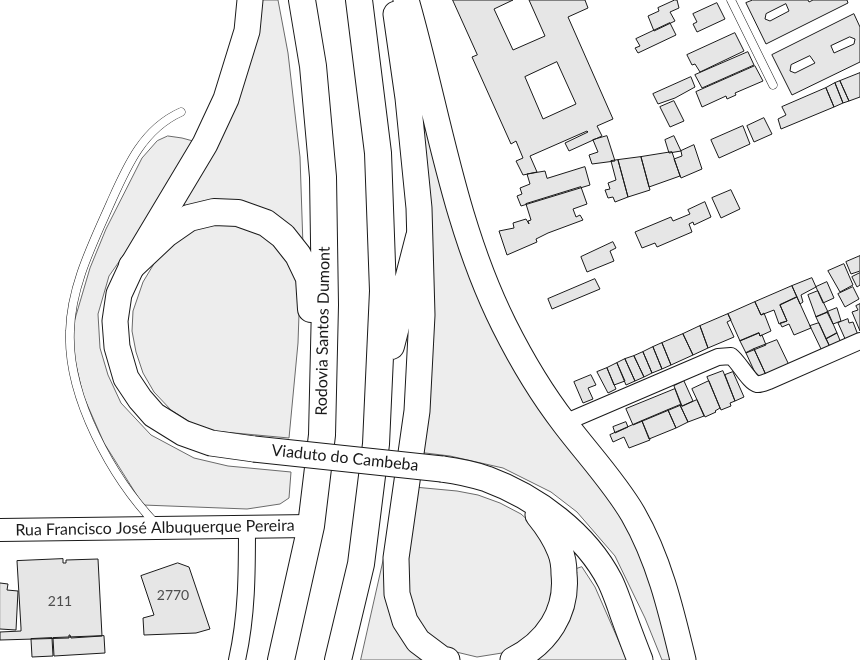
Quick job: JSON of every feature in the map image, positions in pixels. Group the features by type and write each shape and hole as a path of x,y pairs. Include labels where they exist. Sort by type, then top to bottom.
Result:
{"highway":[{"name":"Rodovia Santos Dumont","path":"281,660 311,526 322,434 325,304 323,177 313,66 302,0"},
{"path":"338,660 361,564 376,444 383,291 378,153 359,0"},
{"path":"132,266 166,234 190,218 214,212 238,213 266,223 283,236 298,255 308,278 322,434"},
{"path":"379,387 420,237"}],"main road":[{"name":"Viaduto do Cambeba","path":"250,0 247,31 226,100 205,144 132,266 119,294 115,321 117,348 126,378 154,415 182,432 211,443 442,469 485,478 527,498 553,516 593,554 611,582 629,632"},
{"path":"394,0 408,98 419,208 422,316 417,401 396,558 397,594 405,621 418,641 442,659 447,660"},
{"path":"406,0 421,52 451,181 462,219 503,323 525,364 564,423 633,513 655,558 683,660"},
{"path":"513,660 528,653 549,633 564,599 565,580 561,552 527,498"},
{"name":"Rua Francisco José Albuquerque Pereira","path":"0,530 311,526"},
{"path":"629,632 640,660"},
{"path":"629,632 646,660"}],"street":[{"path":"564,423 718,357 731,356 737,361 750,380 758,384 769,381 860,341"},
{"path":"237,660 247,594 247,527"}],"lane":[{"path":"731,0 773,85"},
{"path":"159,528 139,506 97,440 82,403 72,364 70,331 74,298 90,249 126,170 146,138 162,122 181,112"}],"shaded area":[{"path":"257,0 278,0 288,53 300,157 303,246 187,208 181,199"},
{"path":"415,91 458,229 636,535 674,660 662,660 645,618 615,556 577,512 551,492 503,468 450,456 417,452"},
{"path":"168,136 193,141 158,206 109,276 98,314 100,348 108,375 121,403 151,435 194,458 228,466 291,472 289,498 280,504 247,509 143,505 104,443 83,395 74,357 72,329 90,268 106,229 142,158 157,141"},
{"path":"213,221 249,225 282,248 300,285 298,343 289,438 213,431 193,424 171,410 154,392 143,373 132,331 133,311 143,282 155,262 180,235"},
{"path":"414,487 478,495 500,503 521,514 540,531 553,552 554,602 525,642 502,653 477,657 452,651 430,639 414,620 403,570"},
{"path":"387,544 432,660 361,660"},
{"path":"582,567 595,587 627,660 531,660 573,570"}],"building":[{"path":"453,0 513,0 494,9 513,50 545,36 529,0 585,0 588,8 568,17 613,119 597,126 602,136 569,151 565,143 587,131 530,156 537,172 523,175 516,161 523,158 516,141 511,144 472,57 477,55","holes":["557,62 576,104 543,119 525,77"]},
{"path":"677,0 679,8 670,12 675,21 654,31 648,16 659,11 658,8"},
{"path":"753,0 808,0 809,2 813,0 847,0 848,3 766,44 746,3","holes":["786,4 789,11 770,21 765,19 766,14"]},
{"path":"717,3 725,19 697,32 693,24 697,22 693,14"},
{"path":"854,14 860,27 860,62 792,95 772,55","holes":["850,37 855,39 854,44 834,53 831,46","810,56 815,63 795,73 790,71 791,65"]},
{"path":"670,23 676,35 638,53 635,48 640,46 636,39"},
{"path":"735,33 744,51 700,72 695,64 692,65 687,55"},
{"path":"748,52 754,65 702,88 695,75"},
{"path":"755,66 763,81 735,93 736,95 727,99 726,96 702,107 696,92"},
{"path":"860,73 860,97 849,101 840,81"},
{"path":"691,77 695,87 675,98 658,104 653,94"},
{"path":"840,81 849,101 843,103 835,83"},
{"path":"835,83 843,103 834,107 826,88"},
{"path":"826,88 834,107 781,129 778,119 786,115 782,107"},
{"path":"674,101 684,121 670,127 660,107"},
{"path":"764,118 772,134 754,142 747,126"},
{"path":"743,126 750,144 719,158 711,140"},
{"path":"607,136 615,161 592,164 589,155 598,152 593,140"},
{"path":"674,136 681,151 669,153 665,140"},
{"path":"694,145 702,169 681,178 674,159 682,156 681,151"},
{"path":"672,152 680,176 649,187 641,157"},
{"path":"641,157 650,190 628,197 618,160"},
{"path":"618,160 628,197 615,202 613,197 608,198 605,190 610,189 608,183 616,180 611,161"},
{"path":"585,167 590,185 521,206 517,196 522,194 520,188 530,184 527,174 545,171 547,178"},
{"path":"581,187 587,204 573,209 576,217 580,215 583,220 548,233 536,239 537,242 507,255 499,231 514,228 513,223 526,219 529,224 528,221 531,220 526,204"},
{"path":"731,190 740,209 721,218 712,198"},
{"path":"705,202 711,217 694,225 693,222 689,224 692,232 657,247 655,243 642,248 635,232 671,217 673,221 690,214 688,210"},
{"path":"613,242 616,248 610,251 614,261 587,272 581,257"},
{"path":"860,256 860,271 851,274 846,262"},
{"path":"844,264 853,285 840,292 828,271"},
{"path":"860,273 860,285 857,287 852,277"},
{"path":"812,278 816,287 801,295 803,302 800,304 792,286"},
{"path":"595,279 600,289 552,309 548,299"},
{"path":"827,282 834,298 823,303 816,287"},
{"path":"792,286 797,297 780,305 787,321 779,324 774,310 761,315 755,302"},
{"path":"853,287 859,299 845,307 838,294"},
{"path":"818,291 828,312 816,317 808,295"},
{"path":"797,297 811,328 794,335 789,324 782,327 780,323 787,321 780,305"},
{"path":"755,302 761,315 764,313 771,331 760,336 759,333 740,341 728,314"},
{"path":"860,304 860,331 852,312 858,310 856,306"},
{"path":"837,308 841,321 833,324 827,312"},
{"path":"828,312 837,333 826,339 816,317"},
{"path":"728,314 731,320 727,322 734,337 708,348 700,326"},
{"path":"848,319 849,323 853,322 858,335 846,341 838,323"},
{"path":"819,323 830,347 822,351 810,326"},
{"path":"700,326 708,348 693,355 683,334"},
{"path":"759,333 760,336 762,335 766,345 746,353 740,341"},
{"path":"837,333 841,343 830,347 826,339"},
{"path":"683,334 693,355 671,365 662,343"},
{"path":"777,340 789,365 766,375 754,349"},
{"path":"662,343 671,365 662,369 653,347"},
{"path":"653,347 662,369 652,373 643,352"},
{"path":"754,349 766,375 757,377 746,353"},
{"path":"643,352 652,373 644,377 634,356"},
{"path":"634,356 644,377 635,381 625,359"},
{"path":"625,359 635,381 626,385 617,363"},
{"path":"617,363 625,381 614,385 607,368"},
{"path":"607,368 616,389 608,393 597,372"},
{"path":"723,371 735,401 730,403 731,406 721,410 707,377"},
{"path":"733,372 744,397 735,401 725,375"},
{"path":"591,375 596,385 588,388 593,399 583,403 574,382"},
{"path":"684,381 693,401 682,406 674,386"},
{"path":"709,381 720,408 705,417 692,389"},
{"path":"675,389 681,405 633,425 626,409"},
{"path":"697,400 704,416 688,422 680,405 682,406"},
{"path":"680,405 688,422 676,428 668,410"},
{"path":"668,410 676,428 649,439 642,421"},
{"path":"642,421 650,440 629,448 624,437 613,442 610,435"},
{"path":"626,422 628,427 615,433 613,427"},
{"path":"63,559 63,563 66,563 66,560 98,559 102,636 71,638 69,635 69,638 0,640 0,632 21,631 17,561"},
{"path":"178,563 189,567 210,629 196,633 144,635 143,618 154,615 141,576"},
{"path":"0,583 8,584 7,590 18,591 16,630 0,629"},
{"path":"104,636 105,653 54,656 53,638"},
{"path":"52,638 53,656 32,657 31,639"}]}
